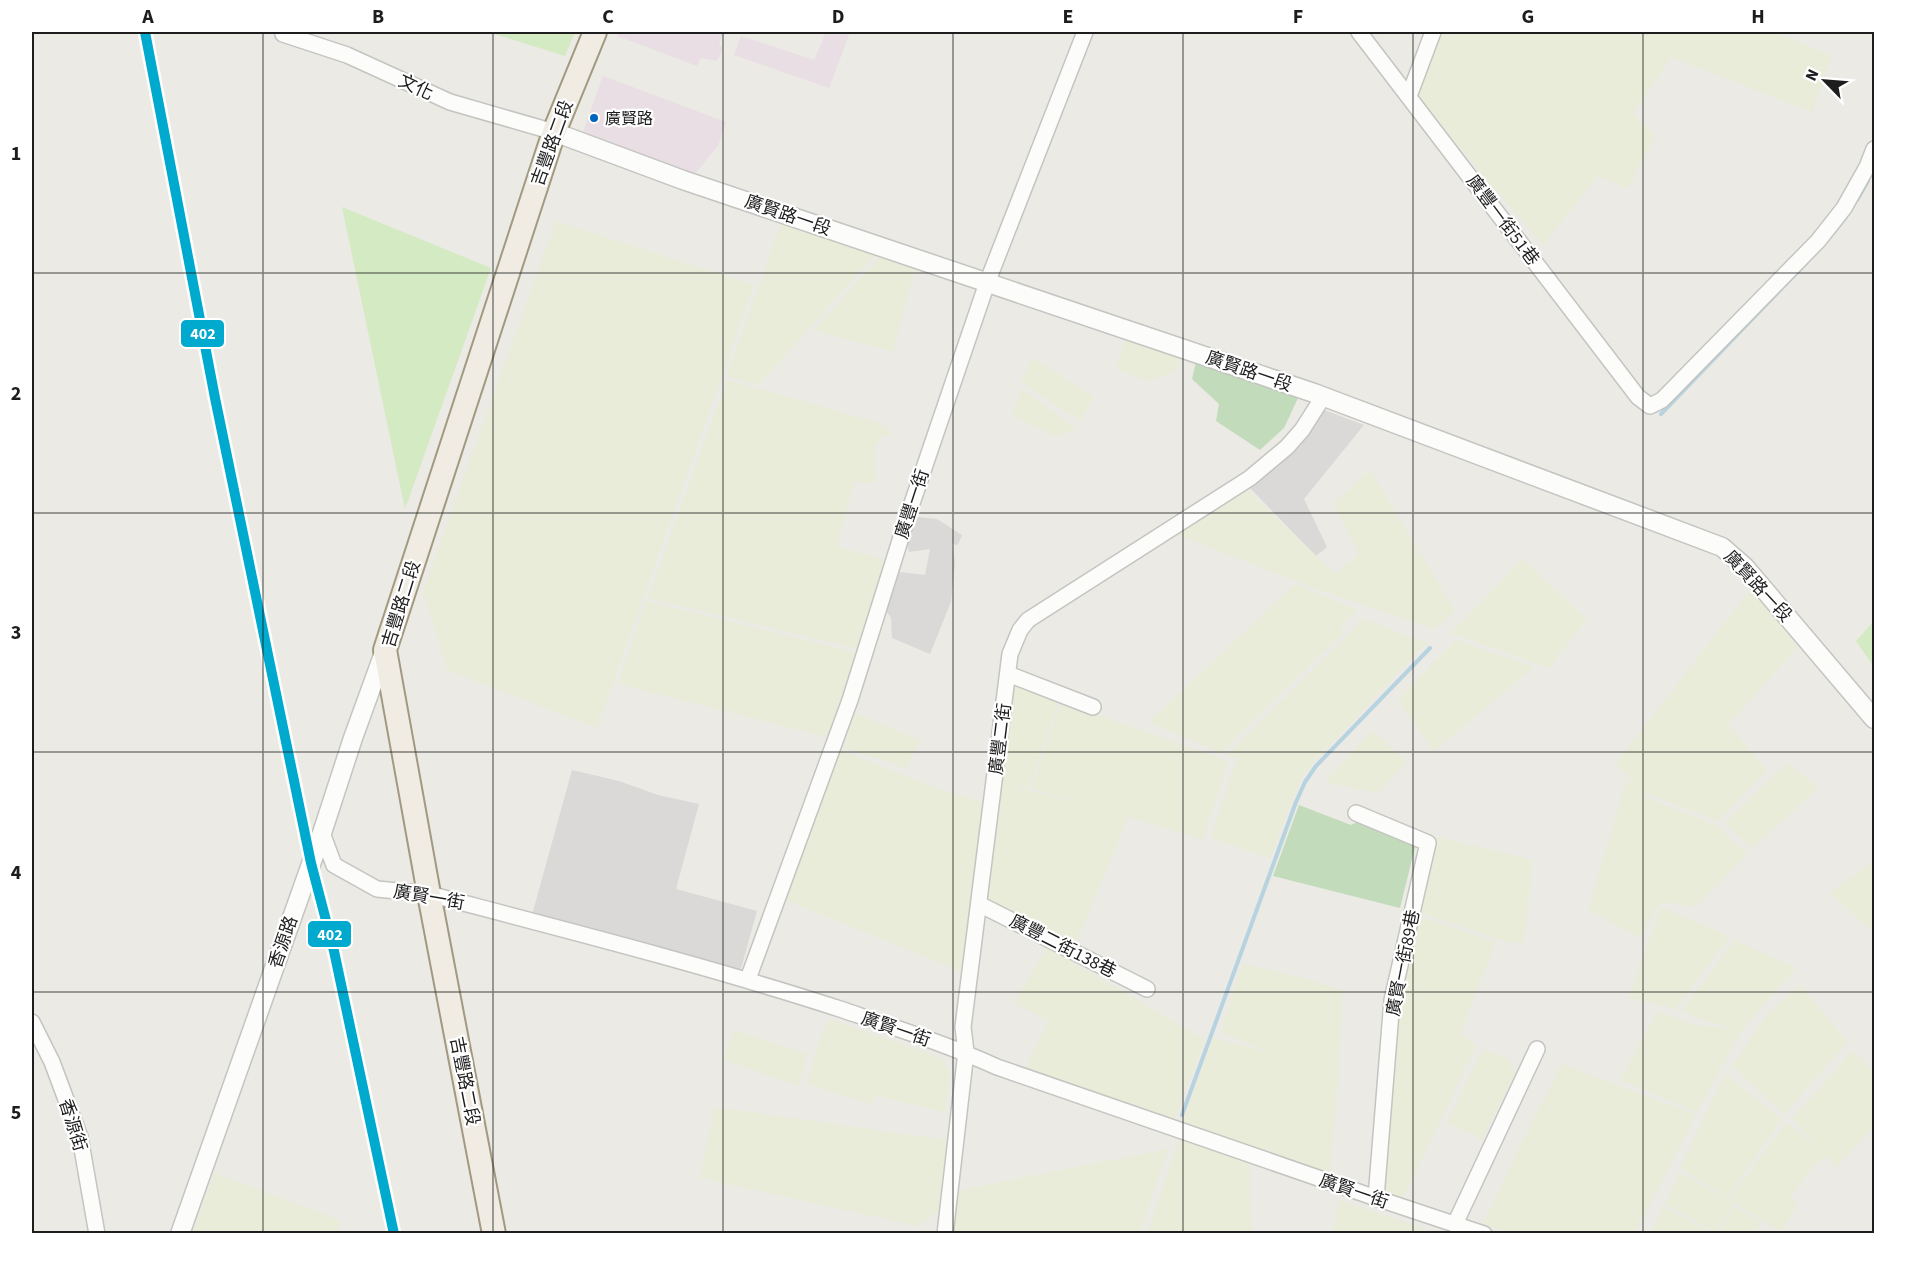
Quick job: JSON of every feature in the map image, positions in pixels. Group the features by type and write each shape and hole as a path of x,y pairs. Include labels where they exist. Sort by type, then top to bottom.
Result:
{"main road":[{"name":"吉豐路二段","path":"494,1233 385,650 554,132 596,32"}],"street":[{"name":"文化","path":"283,32 283,34 347,55 450,102 554,132"},
{"name":"廣豐一街","path":"748,979 850,700 908,514 987,283 1085,32"},
{"name":"廣豐一街51巷","path":"1359,32 1638,397 1650,406 1662,400 1818,241 1844,207 1875,148"},
{"path":"1409,96 1432,32"},
{"name":"廣賢路一段","path":"554,132 614,152 628,160 661,172 1323,397 1722,547 1745,567 1875,719"},
{"name":"廣豐二街","path":"945,1233 966,1052 963,1027 1010,654 1020,630 1028,620 1250,478 1287,447 1302,430 1323,397"},
{"name":"香源路","path":"180,1233 321,833 352,738 385,650"},
{"path":"1008,674 1093,706"},
{"name":"廣賢一街89巷","path":"1356,813 1428,843 1392,1000 1376,1198"},
{"name":"廣賢一街","path":"321,833 333,865 377,888 429,894 748,979 966,1052 997,1067 1376,1198 1484,1233"},
{"name":"廣豐二街138巷","path":"979,904 1147,988"},
{"name":"香源街","path":"32,1022 52,1062 80,1137 97,1233"},
{"path":"1455,1224 1538,1049"}],"shaded area":[{"path":"619,32 724,32 719,44 723,49 717,61 701,58 697,66 617,36"},
{"path":"826,32 850,32 829,88 734,55 741,36 814,60"},
{"path":"603,76 726,122 718,146 693,176 632,159 583,132"},
{"path":"1324,410 1364,425 1304,499 1327,547 1316,556 1249,487 1299,447"},
{"path":"908,516 937,519 962,535 958,545 952,544 955,562 951,602 930,654 892,638 891,618 881,603 892,571 925,575 930,549 909,552"},
{"path":"572,770 619,781 658,795 699,804 676,889 757,911 740,972 532,915"}],"green space":[{"path":"488,32 575,32 565,56"},
{"path":"1437,32 1773,32 1832,56 1812,112 1671,57 1633,114 1656,136 1628,189 1598,176 1543,245 1414,94"},
{"path":"342,207 491,268 405,509"},
{"path":"782,220 876,253 759,385 727,376"},
{"path":"556,221 754,285 597,728 447,670 423,592"},
{"path":"881,256 915,268 893,352 814,330"},
{"path":"1125,340 1183,357 1175,372 1145,381 1116,368"},
{"path":"1033,358 1094,397 1080,421 1021,382"},
{"path":"1196,362 1298,398 1284,428 1260,450 1216,421 1219,404 1192,379"},
{"path":"727,380 880,423 894,436 883,436 874,447 876,454 874,470 877,474 874,483 854,481 837,547 890,561 859,649 648,598"},
{"path":"1021,389 1076,428 1057,437 1011,415"},
{"path":"1370,470 1455,611 1435,629 1316,589 1176,534 1244,487 1335,574 1359,554 1334,504"},
{"path":"1522,559 1587,619 1549,668 1451,633"},
{"path":"1295,584 1357,610 1339,627 1344,632 1221,753 1149,722"},
{"path":"1751,589 1798,647 1728,725 1767,770 1718,821 1641,791 1650,799 1716,825 1747,854 1695,907 1661,902 1639,938 1588,909 1627,779 1639,788 1616,763"},
{"path":"646,601 858,653 827,737 618,684"},
{"path":"1364,619 1426,643 1302,775 1270,858 1211,838 1237,758 1227,755"},
{"path":"1874,621 1874,667 1856,641"},
{"path":"1456,640 1534,667 1434,751 1397,700"},
{"path":"1011,679 1062,695 1028,787 1009,785 1095,808 1031,788 1062,702 1228,761 1203,840 1128,817 1075,947 984,902"},
{"path":"854,713 920,740 907,768 844,748"},
{"path":"1373,730 1407,762 1377,793 1325,782"},
{"path":"840,750 931,786 983,802 962,972 786,900"},
{"path":"1787,763 1819,788 1752,848 1725,823"},
{"path":"1299,805 1351,825 1359,821 1416,843 1400,908 1273,876"},
{"path":"1433,836 1533,860 1524,943 1507,942 1416,911"},
{"path":"1874,860 1874,933 1830,893"},
{"path":"1661,907 1729,938 1675,1009 1629,998"},
{"path":"1416,915 1496,942 1461,1032 1476,1046 1403,1198 1379,1192 1396,999"},
{"path":"1735,940 1796,968 1742,1030 1697,1112 1620,1080 1658,1011 1695,1025 1736,1029 1699,1019 1682,1010"},
{"path":"1047,947 1205,1040 1173,1121 1024,1071 1049,1021 1014,1003"},
{"path":"1242,964 1304,978 1342,990 1339,1068 1330,1173 1270,1156 1276,1118 1268,1161 1179,1130 1213,1038 1277,1054 1221,1033"},
{"path":"1800,985 1848,1042 1784,1114 1732,1066 1768,1014"},
{"path":"829,1019 941,1058 950,1071 945,1112 877,1096 870,1104 808,1084 816,1050"},
{"path":"733,1030 807,1054 799,1086 724,1060"},
{"path":"1483,1049 1509,1059 1515,1073 1482,1139 1447,1123"},
{"path":"1853,1050 1874,1073 1874,1126 1836,1168 1825,1156 1807,1173 1791,1198 1798,1204 1781,1232 1733,1202 1717,1233 1665,1204 1679,1173 1729,1199 1787,1122 1820,1150 1792,1119"},
{"path":"1562,1064 1696,1115 1635,1233 1510,1233 1483,1224"},
{"path":"1725,1074 1782,1119 1727,1197 1680,1168"},
{"path":"714,1107 948,1140 938,1212 918,1226 700,1178"},
{"path":"1179,1140 1249,1161 1252,1233 1147,1234"},
{"path":"1168,1149 1139,1233 951,1234 956,1191"},
{"path":"215,1173 340,1220 339,1233 192,1233"},
{"path":"1339,1200 1424,1229 1422,1233 1333,1233"},
{"path":"1733,1206 1761,1223 1755,1233 1721,1233"},
{"path":"1663,1207 1699,1226 1712,1233 1651,1233"}],"waterway":[{"path":"1857,200 1868,181"},
{"path":"1834,232 1846,217"},
{"path":"1661,414 1807,262"},
{"path":"1182,1115 1305,782 1316,766 1430,648"}],"transit line":[{"name":"402","path":"145,32 215,398 311,863 334,951 394,1234"}],"place":[{"name":"廣賢路","path":"594,118"}]}
